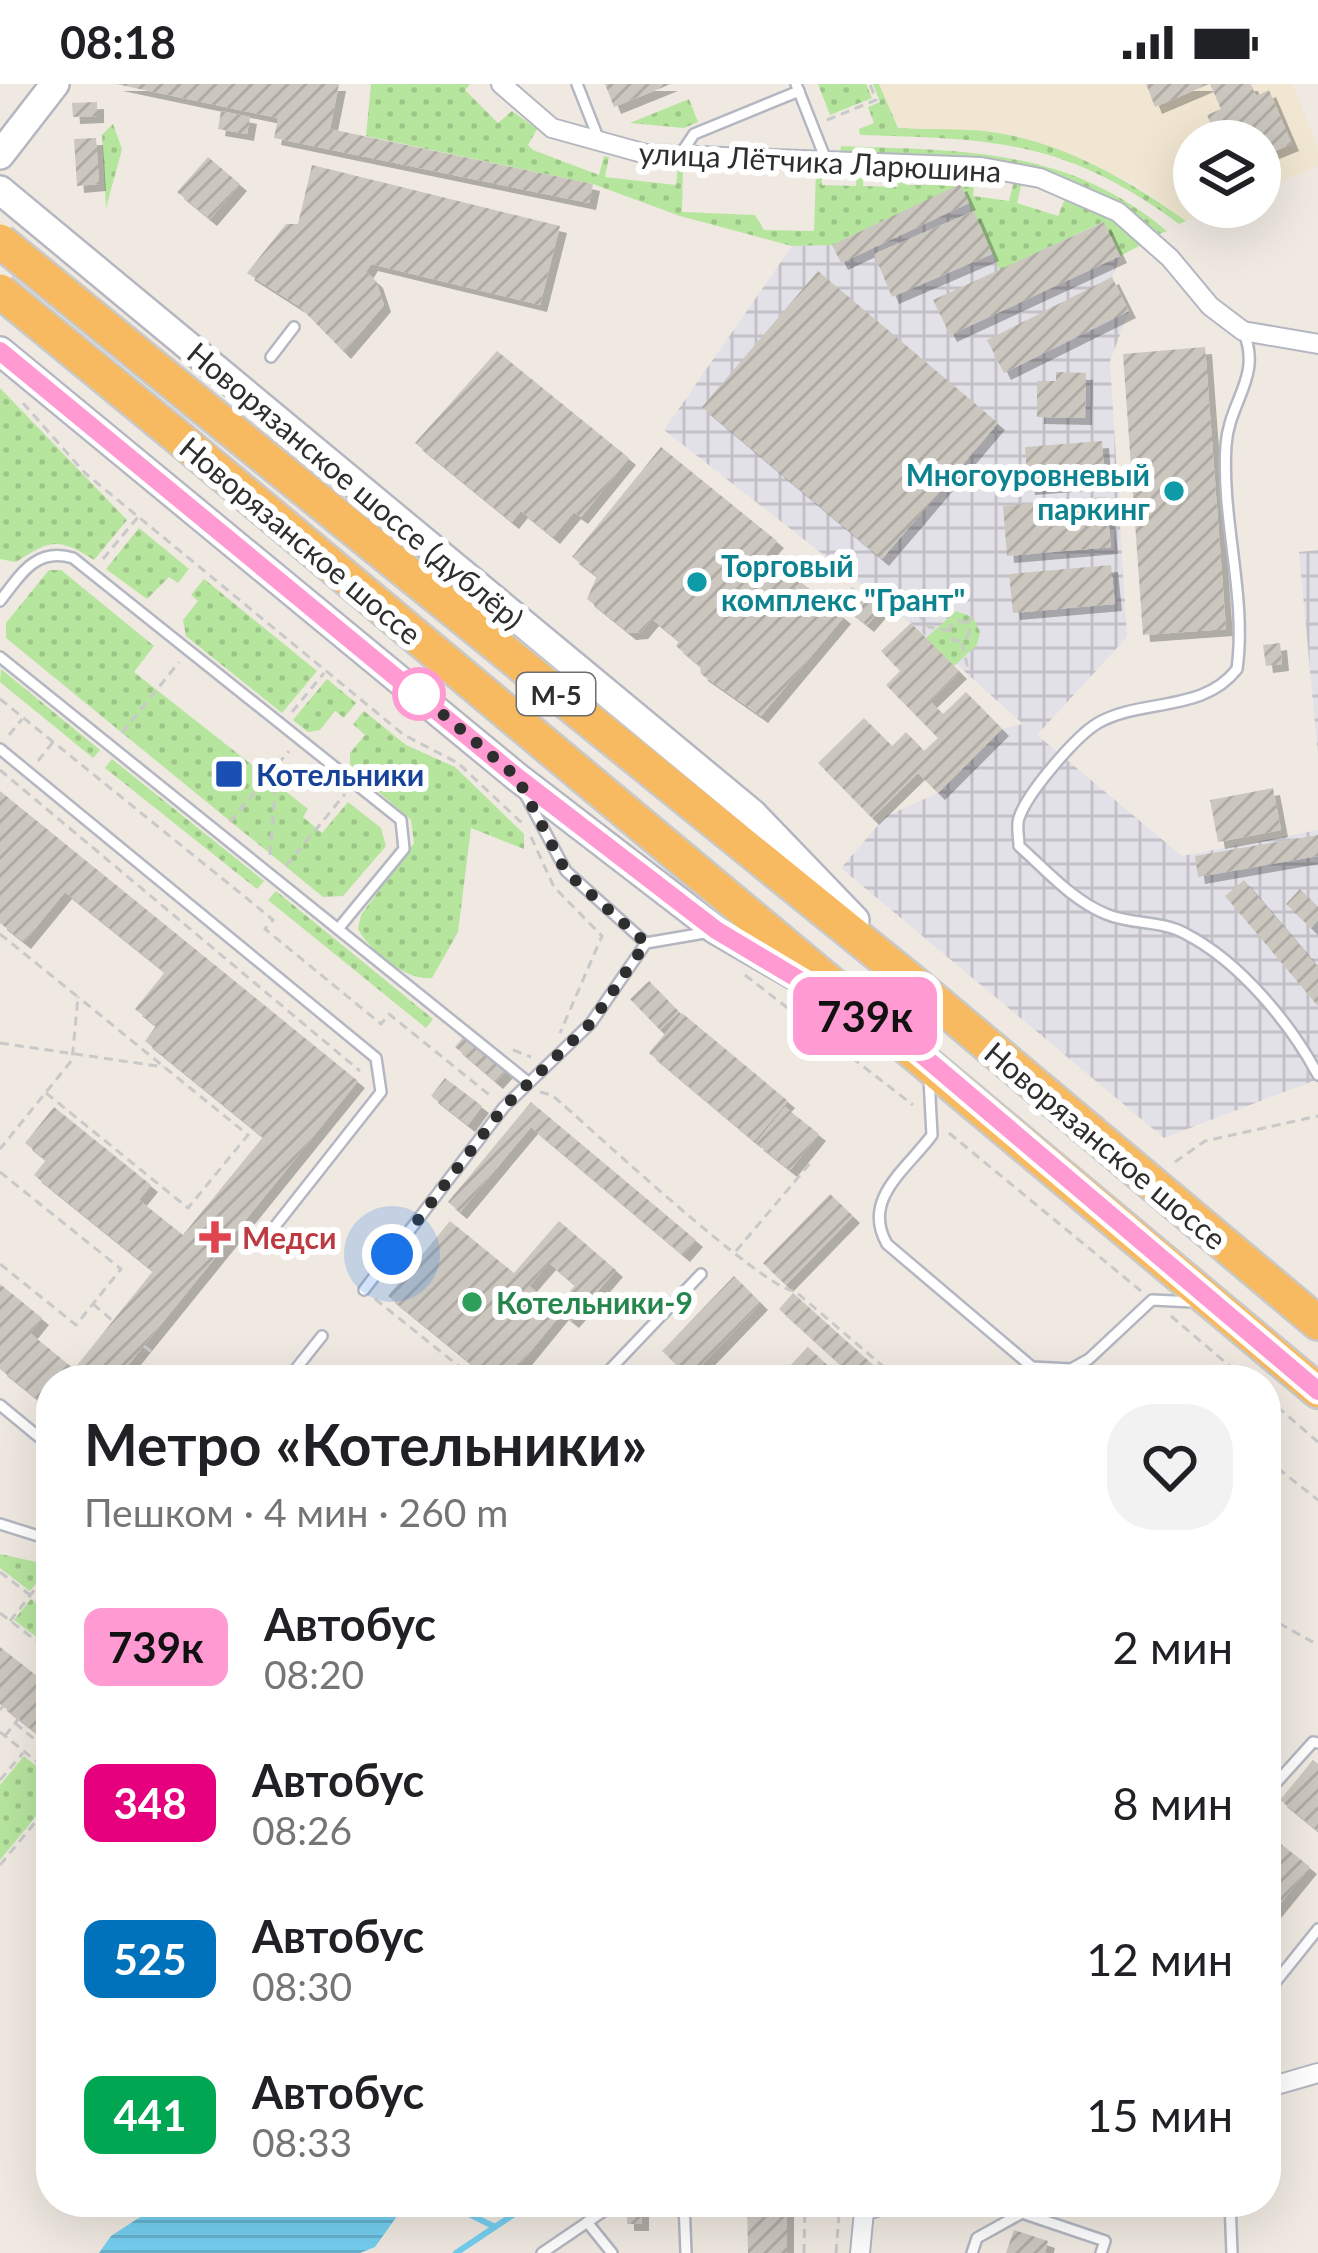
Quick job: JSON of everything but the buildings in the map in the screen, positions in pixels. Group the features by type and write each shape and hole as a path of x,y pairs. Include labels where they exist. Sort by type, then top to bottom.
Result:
{"highway":[{"name":"Новорязанское шоссе","path":"0,241 915,984 1318,1323"},
{"name":"Новорязанское шоссе","path":"0,291 1318,1391"}],"main road":[{"path":"0,155 55,84"},
{"name":"Новорязанское шоссе (дублёр)","path":"0,190 753,814 915,984"},
{"path":"0,351 517,777 716,930 905,1042"}],"street":[{"name":"улица Лётчика Ларюшина","path":"501,84 552,128 600,145 680,155 981,166 1068,188 1144,232 1210,306 1244,331 1318,344"},
{"path":"0,253 32,241 73,250"},
{"path":"1281,2084 1318,2073"},
{"path":"860,2253 863,2217"}],"lane":[{"path":"578,84 600,145"},
{"path":"680,155 694,134 797,88 826,160"},
{"path":"271,357 294,327"},
{"path":"1244,331 1252,371 1226,438 1224,494 1237,669 1226,684 1191,699 1097,723 1043,778 1018,819 1019,846 1070,893 1108,916 1186,933 1233,970 1279,1017 1318,1075"},
{"path":"0,601 38,557 55,553 74,558 401,820 404,849 338,929"},
{"path":"0,658 528,1082"},
{"path":"0,747 376,1058 382,1092 269,1234"},
{"path":"517,777 566,872 646,943"},
{"path":"364,1290 504,1107 591,1023 646,943 716,930"},
{"path":"905,1042 928,1070 933,1120 930,1138 882,1196 878,1228 887,1244 1030,1365"},
{"path":"614,1365 701,1274"},
{"path":"1078,1365 1152,1300 1198,1303 1232,1319"},
{"path":"299,1365 322,1336"},
{"path":"0,1405 36,1435"},
{"path":"0,1524 36,1535"},
{"path":"1281,1778 1313,1742 1318,1743"},
{"path":"1281,1975 1318,1929"},
{"path":"542,2253 594,2217"},
{"path":"685,2217 686,2253"},
{"path":"972,2253 977,2238 1015,2217"},
{"path":"1033,2217 1105,2240 1100,2253"},
{"path":"1231,2217 1232,2253"},
{"path":"587,2222 612,2253"}],"path":[{"path":"826,120 876,100 870,84"},
{"path":"20,400 85,473 138,518 404,735 458,763 513,810 554,887 598,930 602,942 552,1045"},
{"path":"92,573 138,518"},
{"path":"917,613 929,628 949,630 962,641 968,668"},
{"path":"966,624 976,613"},
{"path":"949,630 957,621 966,624"},
{"path":"962,641 969,634 966,624"},
{"path":"121,735 179,662"},
{"path":"242,835 229,824 289,751 272,737 326,670"},
{"path":"0,699 273,920 266,929 382,1024 389,1014 513,1114 529,1096 552,1094 782,1291 796,1291 882,1365"},
{"path":"0,747 23,718"},
{"path":"270,857 278,765"},
{"path":"0,770 371,1080"},
{"path":"256,846 285,868 345,794 359,806"},
{"path":"0,934 248,1135 188,1208 46,1093"},
{"path":"732,966 933,1120 1228,1365"},
{"path":"0,1149 73,1054 78,997"},
{"path":"0,1043 164,1067"},
{"path":"506,1045 524,1057 538,1057"},
{"path":"1175,1162 1205,1142 1318,1116"},
{"path":"735,1252 812,1161"},
{"path":"0,1172 121,1269 76,1325 0,1264"},
{"path":"364,1290 457,1365"},
{"path":"93,1304 113,1321"},
{"path":"144,1346 153,1353"},
{"path":"1281,1410 1318,1442"},
{"path":"1281,1471 1318,1500"},
{"path":"0,1572 36,1599"},
{"path":"10,1621 36,1588"},
{"path":"0,1613 36,1640"},
{"path":"1281,1624 1318,1645"},
{"path":"36,1739 17,1721 2,1734 36,1761"},
{"path":"0,1780 24,1751"},
{"path":"0,1865 36,1821"},
{"path":"804,2253 805,2217"},
{"path":"836,2253 839,2217"}],"shaded area":[{"path":"879,84 1292,84 1318,147 1318,166 1281,181 1281,120 1173,120 1173,212 1135,184 994,132 898,128"},
{"path":"960,184 1000,269 1104,222 1120,256 1112,278 1129,311 1110,361 1127,637 1037,735 1182,856 1318,830 1318,1079 1164,1138 841,868 886,816 938,793 1002,729 1023,724 911,623 664,430 792,246 832,245"},
{"path":"1318,550 1318,756 1299,552"}],"green space":[{"path":"371,84 470,84 465,90 498,123 512,111 537,129 528,145 533,150 599,175 604,156 609,157 605,177 676,185 678,165 683,165 682,212 755,215 764,230 814,231 816,169 821,169 822,185 856,186 857,169 863,169 863,186 898,187 899,170 905,170 906,185 940,185 941,171 975,176 973,196 1009,201 1014,181 1022,182 1017,203 1058,216 1066,196 1108,216 1143,244 1120,256 1103,222 1000,270 960,185 832,245 792,246 680,216 593,184 366,136"},
{"path":"818,84 866,84 872,98 830,115"},
{"path":"873,84 879,84 898,128 992,132 1069,154 1141,191 1173,212 1173,220 1100,175 1028,150 951,139 860,135 859,129 874,123 868,107 880,102"},
{"path":"689,99 698,122 684,128 630,123"},
{"path":"113,124 122,149 106,208 102,135"},
{"path":"841,146 972,153 1052,169 1129,203 1167,231 1160,234 1124,208 1048,175 968,159 840,152"},
{"path":"0,388 127,520 94,560 54,544 16,562 0,559"},
{"path":"139,528 189,569 178,583 169,577 147,599 106,569"},
{"path":"49,570 61,570 154,646 134,672 308,809 303,817 322,833 348,802 381,828 386,846 343,896 323,897 6,638 6,623"},
{"path":"204,579 317,671 282,713 186,636 183,620 198,601 191,595"},
{"path":"956,611 973,617 980,632 977,645 954,666 926,638"},
{"path":"1,669 100,750 93,758 0,682"},
{"path":"327,679 356,703 344,718 335,711 320,730 308,732 293,720"},
{"path":"364,711 406,745 455,767 524,834 524,849 471,828 458,932 432,978 411,975 390,963 358,929 361,915 414,843 411,820 350,767 350,753 365,735 353,724"},
{"path":"112,759 264,881 257,889 105,768"},
{"path":"276,891 433,1019 426,1028 268,900"},
{"path":"0,1554 36,1562 36,1583 30,1591 0,1568"},
{"path":"31,1599 36,1603 36,1637 14,1620"},
{"path":"24,1756 36,1766 36,1816 0,1860 0,1785"}],"water":[{"path":"140,2217 396,2217 375,2247 360,2253 99,2253 111,2236"}],"waterway":[{"path":"475,2217 495,2227"},
{"path":"456,2253 510,2217"}],"bus line":[{"name":"739к","path":"0,351 517,777 716,930 896,1034 1318,1391"}],"place":[{"name":"Многоуровневый паркинг","path":"1174,491"},
{"name":"Торговый комплекс \"Грант\"","path":"697,582"},
{"name":"Котельники","path":"229,774"},
{"name":"Медси","path":"215,1237"},
{"name":"Котельники-9","path":"472,1302"}],"route":[{"path":"392,1254 504,1107 591,1023 646,943 566,872 517,777 419,694"}]}
